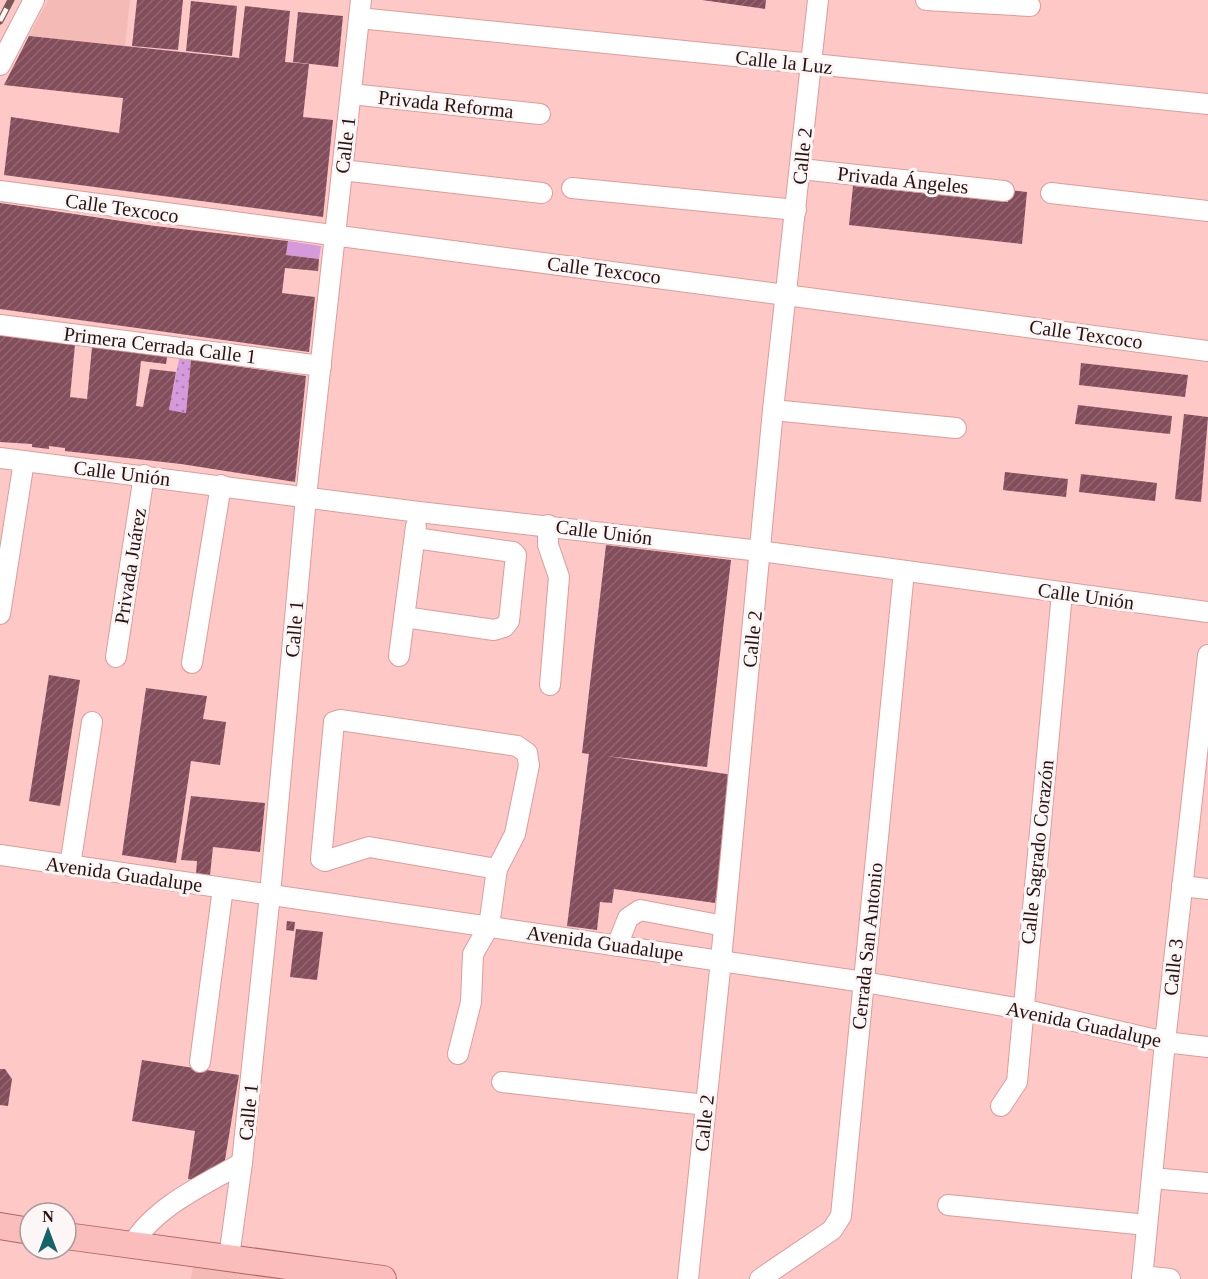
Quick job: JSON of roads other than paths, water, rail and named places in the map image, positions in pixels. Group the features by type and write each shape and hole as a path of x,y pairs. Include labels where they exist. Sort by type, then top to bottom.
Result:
{"main road":[{"path":"0,1227 18,1229"},
{"path":"78,1238 383,1279"}],"street":[{"path":"0,65 34,0"},
{"name":"Calle 2","path":"688,1279 722,960 773,410 818,0"},
{"path":"926,0 1030,6"},
{"name":"Calle la Luz","path":"360,9 812,65 1208,104"},
{"name":"Calle 1","path":"229,1257 242,1163 270,894 306,497 360,9"},
{"name":"Privada Reforma","path":"351,94 540,114"},
{"name":"Privada Ángeles","path":"801,169 1004,191"},
{"path":"342,170 542,193"},
{"path":"572,188 796,210"},
{"name":"Calle Texcoco","path":"0,191 336,238 786,293 1208,351"},
{"path":"1051,193 1208,211"},
{"name":"Primera Cerrada Calle 1","path":"0,325 321,366"},
{"path":"773,410 956,428"},
{"name":"Calle Unión","path":"0,458 419,512 760,551 1208,612"},
{"path":"0,614 24,461"},
{"name":"Privada Juárez","path":"116,657 144,475"},
{"path":"192,663 221,486"},
{"path":"399,656 419,512"},
{"path":"548,525 548,545 559,577 550,685"},
{"path":"404,617 494,630 504,627 509,621 516,555 513,552 415,538"},
{"name":"Cerrada San Antonio","path":"760,1279 832,1230 840,1222 904,571"},
{"name":"Calle Sagrado Corazón","path":"1001,1107 1017,1084 1022,1009 1062,592"},
{"name":"Calle 3","path":"1142,1278 1182,886 1199,802 1208,655"},
{"path":"458,1054 471,1002 473,954 489,926 497,869 515,834 529,765 527,753 517,747 483,741 340,720 334,722 321,859 325,861 369,847 497,869"},
{"path":"70,866 92,722"},
{"name":"Avenida Guadalupe","path":"0,855 864,982 1022,1009 1165,1042 1208,1047"},
{"path":"1182,886 1208,889"},
{"path":"200,1062 223,888"},
{"path":"617,946 628,918 640,910 724,926"},
{"path":"502,1082 705,1105"},
{"path":"132,1245 140,1232 177,1201 242,1163"},
{"path":"1152,1178 1208,1183"},
{"path":"948,1205 1147,1225"},
{"path":"1142,1278 1170,1279"}],"railway":[{"path":"0,21 11,0"}]}
